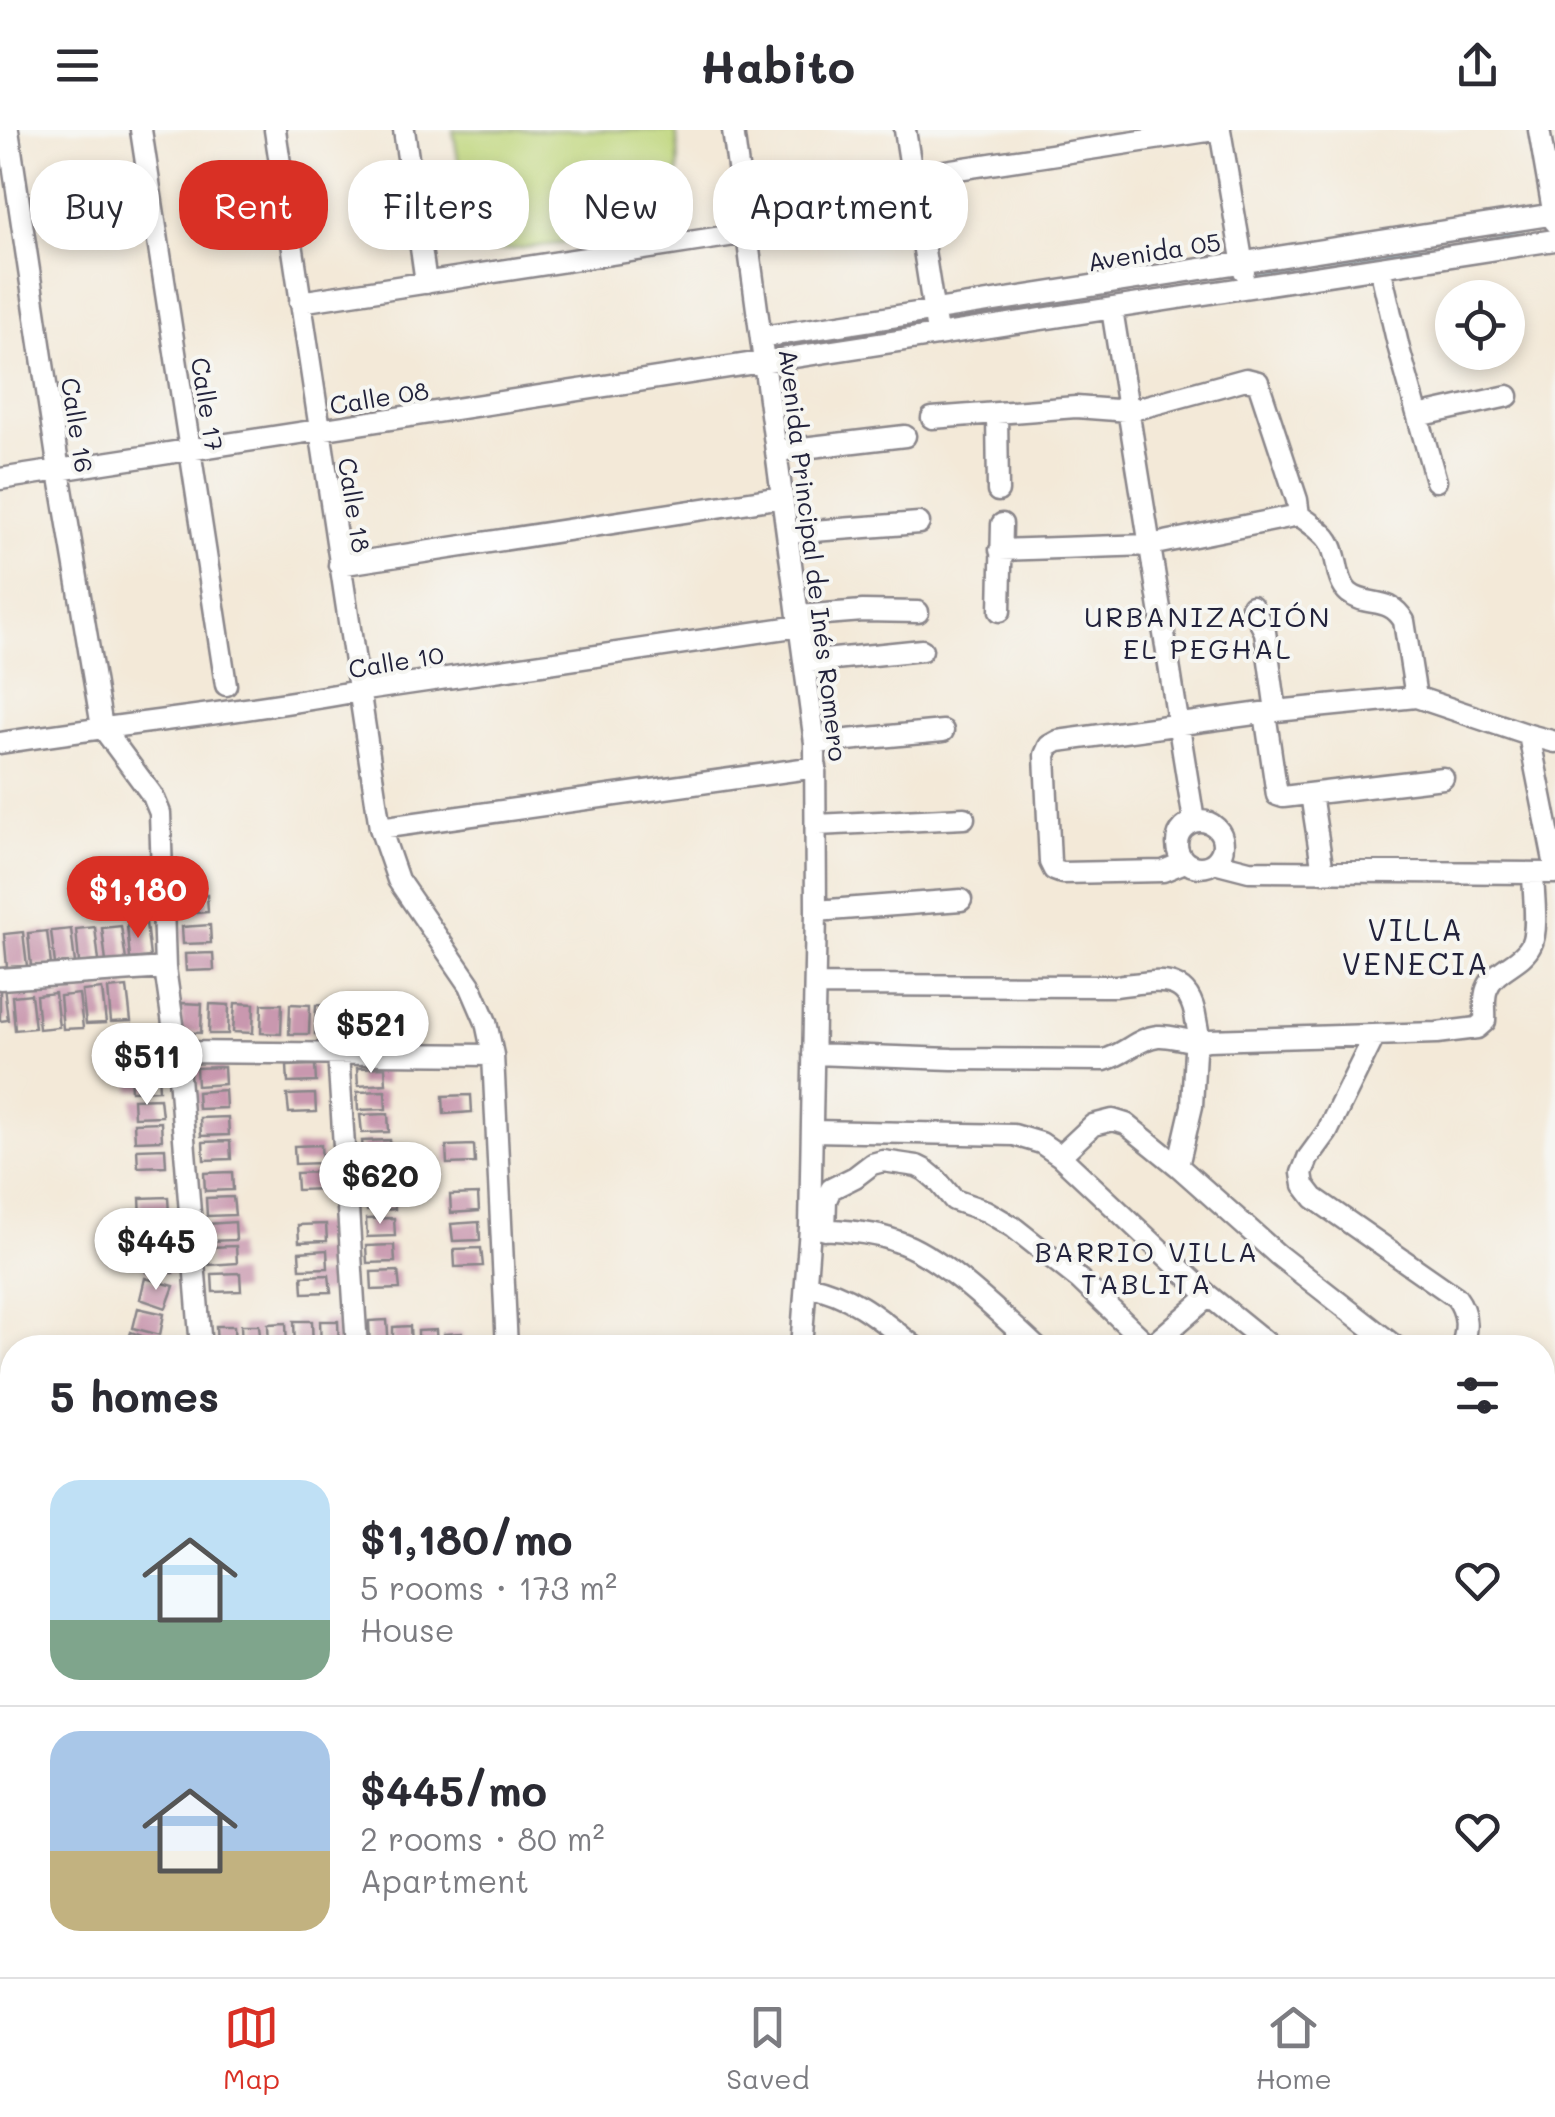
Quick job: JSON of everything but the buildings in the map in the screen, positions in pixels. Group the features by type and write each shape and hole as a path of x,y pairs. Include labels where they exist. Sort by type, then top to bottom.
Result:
{"street":[{"name":"Calle 16","path":"8,130 102,727"},
{"name":"Calle 17","path":"141,130 226,685"},
{"name":"Calle 18","path":"274,130 380,828 398,880 470,985 486,1022 492,1055 507,1335"},
{"path":"404,130 426,283"},
{"name":"Avenida Principal de Inés Romero","path":"733,130 737,160"},
{"path":"905,130 910,160"},
{"path":"968,168 1217,130 1247,288"},
{"path":"1539,130 1555,217"},
{"name":"Avenida 05","path":"762,338 1555,217"},
{"path":"300,302 713,239"},
{"name":"Avenida 05","path":"765,363 1555,240"},
{"name":"Avenida Principal de Inés Romero","path":"750,250 815,743 812,1131 817,1229 803,1335"},
{"path":"924,250 937,337"},
{"path":"1380,267 1436,480"},
{"path":"1112,310 1194,821"},
{"name":"Calle 08","path":"0,479 765,363"},
{"path":"932,418 1076,407 1129,411 1246,379 1258,382 1299,515 1327,538 1347,591 1392,606 1404,621 1416,697"},
{"path":"1418,416 1508,396"},
{"path":"997,413 998,491"},
{"path":"777,450 905,436"},
{"path":"339,566 782,497"},
{"path":"1000,550 1150,545 1299,515"},
{"path":"787,533 919,523"},
{"path":"1000,611 1002,524"},
{"path":"1252,606 1265,632 1277,796 1444,778"},
{"name":"Calle 10","path":"0,743 300,702 863,611 918,612"},
{"path":"804,662 922,650"},
{"path":"1185,862 1162,872 1054,870 1050,862 1046,755 1049,746 1058,741 1271,712 1416,697 1555,742"},
{"path":"102,727 153,796 160,814 165,968 177,1052 200,1335"},
{"path":"815,743 943,732"},
{"path":"1214,862 1223,846 1221,834 1206,822 1194,821 1183,827 1177,838 1178,851 1185,862 1199,867 1214,862 1249,871 1555,870 1529,735"},
{"path":"380,828 816,766"},
{"path":"1311,794 1323,872"},
{"path":"816,825 964,818"},
{"path":"813,1054 1104,1060 1158,1036 1199,1043 1477,1028 1486,1016 1489,984 1525,954 1532,942 1533,873"},
{"path":"816,911 962,900"},
{"path":"0,979 165,968"},
{"path":"815,984 1171,984 1182,988 1195,1010 1199,1043 1195,1050 1192,1106 1178,1166"},
{"path":"1375,1035 1327,1132 1308,1158 1303,1180 1314,1198 1456,1296 1466,1317 1465,1335"},
{"path":"177,1052 492,1055"},
{"path":"338,1053 355,1335"},
{"path":"1060,1156 1100,1122 1126,1124 1278,1255 1380,1335"},
{"path":"812,1131 1014,1135 1042,1143 1208,1296 1257,1335"},
{"path":"1022,1335 925,1254 875,1235 817,1229 830,1189 883,1161 917,1166 931,1174 954,1200 1013,1227 1080,1280 1137,1335"},
{"path":"807,1285 852,1300 900,1335"},
{"path":"1164,1335 1208,1296"}],"green space":[{"path":"453,130 676,130 678,160 549,160 549,245 529,247 529,160 458,160"}],"waterway":[{"path":"1435,245 1535,230"},
{"path":"1386,253 1430,246"},
{"path":"1263,274 1381,254"},
{"path":"1180,287 1223,280"},
{"path":"1130,294 1174,287"},
{"path":"1037,308 1124,294"},
{"path":"956,321 1031,309"},
{"path":"793,347 917,328"}],"district":[{"name":"URBANIZACIÓN EL PEGHAL","path":"1208,632"},
{"name":"VILLA VENECIA","path":"1416,946"},
{"name":"BARRIO VILLA TABLITA","path":"1147,1267"}]}
